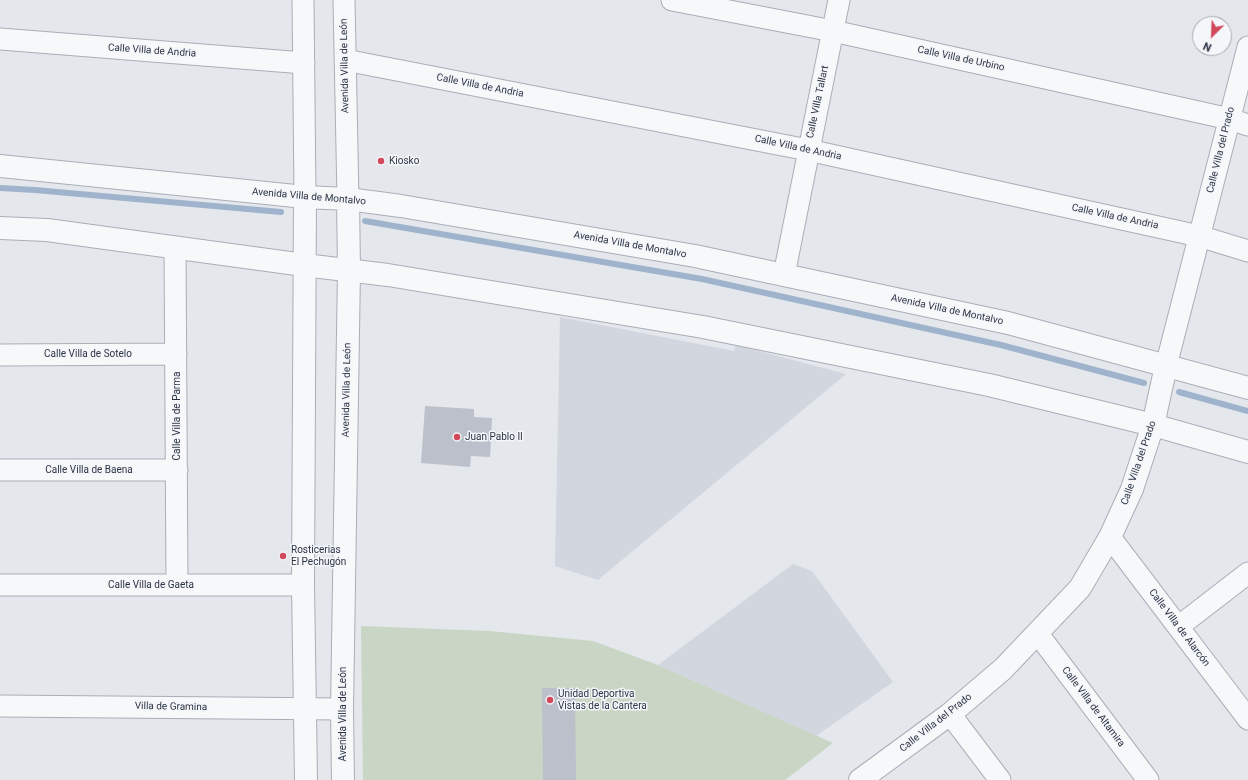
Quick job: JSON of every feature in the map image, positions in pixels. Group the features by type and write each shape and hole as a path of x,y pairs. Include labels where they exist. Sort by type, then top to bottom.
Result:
{"street":[{"path":"303,0 305,197 302,585 306,709 306,780"},
{"name":"Avenida Villa de León","path":"343,780 342,708 349,270 344,0"},
{"name":"Calle Villa de Urbino","path":"672,0 833,31 1239,122"},
{"name":"Calle Villa Tallart","path":"784,275 839,0"},
{"name":"Calle Villa de Andria","path":"0,39 304,63"},
{"name":"Calle Villa del Prado","path":"860,780 950,714 1003,669 1038,634 1080,588 1110,537 1132,489 1153,426 1166,366 1199,236 1239,122 1248,46"},
{"name":"Calle Villa de Andria","path":"345,60 808,150 1199,236 1248,252"},
{"name":"Avenida Villa de Montalvo","path":"0,166 305,197 348,199 401,206 695,256 1008,323 1248,388"},
{"path":"0,228 47,230 388,275 703,327 989,385 1153,426 1248,452"},
{"name":"Calle Villa de Parma","path":"175,247 177,585"},
{"name":"Calle Villa de Sotelo","path":"0,355 176,354"},
{"name":"Calle Villa de Baena","path":"0,470 177,470"},
{"name":"Calle Villa de Alarcón","path":"1110,537 1248,719"},
{"path":"1178,627 1248,573"},
{"name":"Calle Villa de Gaeta","path":"0,585 302,585"},
{"name":"Calle Villa de Altamira","path":"1038,634 1148,780"},
{"name":"Villa de Gramina","path":"0,706 306,709 342,708"},
{"path":"950,714 1000,780"}],"shaded area":[{"path":"560,317 734,351 736,345 846,374 598,580 555,566"},
{"path":"793,564 812,571 893,682 816,736 658,665"}],"green space":[{"name":"Unidad Deportiva Vistas de la Cantera","path":"361,626 490,631 593,641 658,665 833,743 785,780 363,780"}],"building":[{"name":"Juan Pablo II","path":"425,406 474,409 474,417 492,418 490,457 471,456 470,467 421,463"},
{"path":"542,688 575,688 576,780 543,780"}],"waterway":[{"path":"0,188 281,212"},
{"path":"365,221 702,279 1001,345 1144,383"},
{"path":"1179,392 1248,411"}],"place":[{"name":"Kiosko","path":"381,161"},
{"name":"Juan Pablo II","path":"457,437"},
{"name":"Rosticerias El Pechugón","path":"283,556"},
{"name":"Unidad Deportiva Vistas de la Cantera","path":"550,700"}]}
